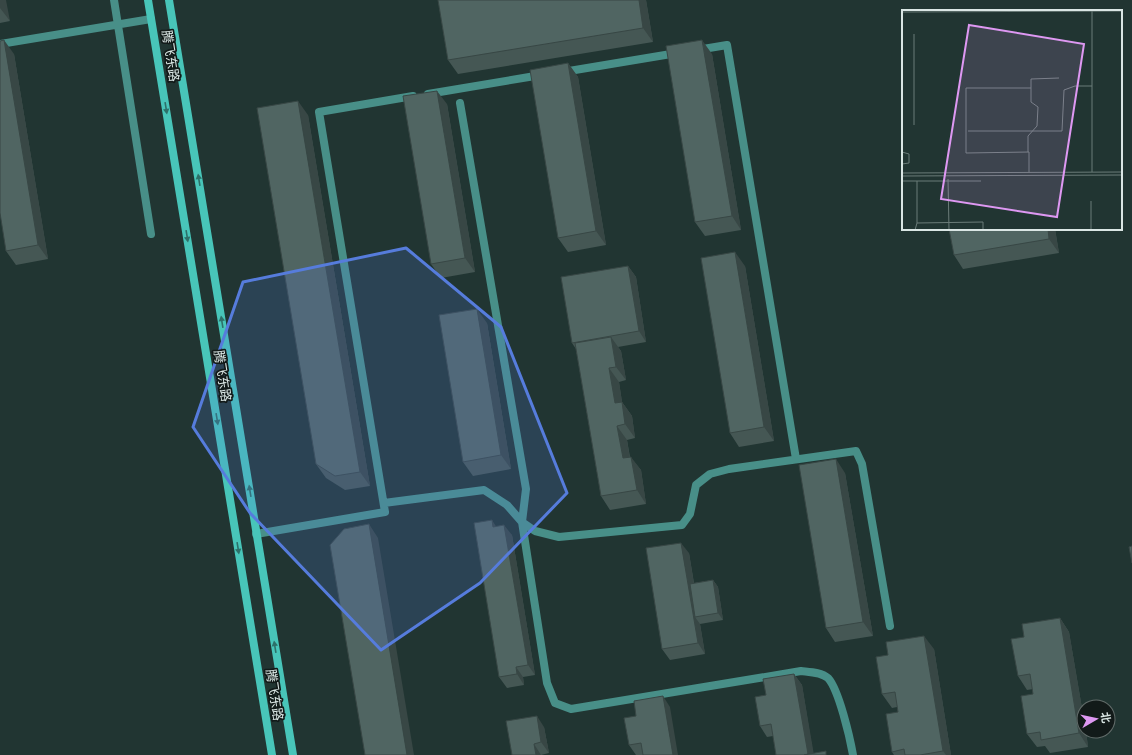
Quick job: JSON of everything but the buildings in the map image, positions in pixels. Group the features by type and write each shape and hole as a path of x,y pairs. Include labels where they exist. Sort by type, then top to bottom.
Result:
{"street":[{"name":"腾飞东路","path":"148,0 272,755"},
{"name":"腾飞东路","path":"169,0 293,755"}],"lane":[{"path":"114,0 151,234"},
{"path":"0,44 151,19"},
{"path":"256,534 385,512 319,112 728,45 796,459"},
{"path":"460,103 526,489 522,522 547,683 554,703 571,709 801,671 816,672 827,678 836,693 851,742 853,755"},
{"path":"384,503 484,490 507,505 522,522 535,531 559,537 682,525 690,514 696,485 710,474 729,469 856,451 862,464 890,626"}],"highlighted area":[{"path":"406,248 501,327 567,493 480,583 381,650 250,513 193,427 243,282"}]}
